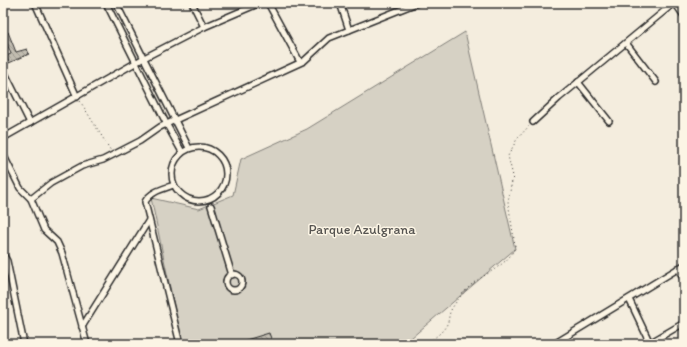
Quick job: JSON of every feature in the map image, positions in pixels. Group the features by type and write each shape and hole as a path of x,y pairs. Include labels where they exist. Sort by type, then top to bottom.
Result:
{"street":[{"path":"35,3 77,97"},
{"path":"106,3 182,152"},
{"path":"116,3 189,148"},
{"path":"192,3 204,27"},
{"path":"3,138 144,58 204,27 260,3"},
{"path":"268,3 300,62"},
{"path":"340,3 349,30"},
{"path":"31,199 51,183 82,166 103,160 140,141 160,128 300,62 314,53 328,38 406,5 417,3"},
{"path":"533,122 578,82 674,3 684,16"},
{"path":"626,43 656,82"},
{"path":"3,69 30,123"},
{"path":"578,82 609,121"},
{"path":"198,146 214,150 225,164 226,181 222,189 210,203 186,198 179,193 174,185 172,167 182,152 189,148 198,146"},
{"path":"3,154 20,188 31,199 44,230 57,242 62,253 87,344"},
{"path":"174,185 153,193 148,196 145,202 180,344"},
{"path":"210,203 232,275"},
{"path":"82,327 149,220"},
{"path":"3,254 5,255 7,261 24,344"},
{"path":"554,344 684,265"},
{"path":"678,268 684,280"},
{"path":"629,299 649,344 684,324"}],"path":[{"path":"77,97 113,155"},
{"path":"426,344 439,334 448,322 450,311 472,284 508,259 514,252 516,245 508,202 513,176 508,156 517,139 533,122"}],"green space":[{"name":"Parque Azulgrana","path":"465,32 515,249 404,344 182,344 151,198 199,209 233,195 241,159 307,129"}],"building":[{"path":"8,32 16,52 27,49 29,54 9,63 6,56 11,54 6,41 3,42 3,34"},
{"path":"269,333 273,344 244,344 243,341"}]}
